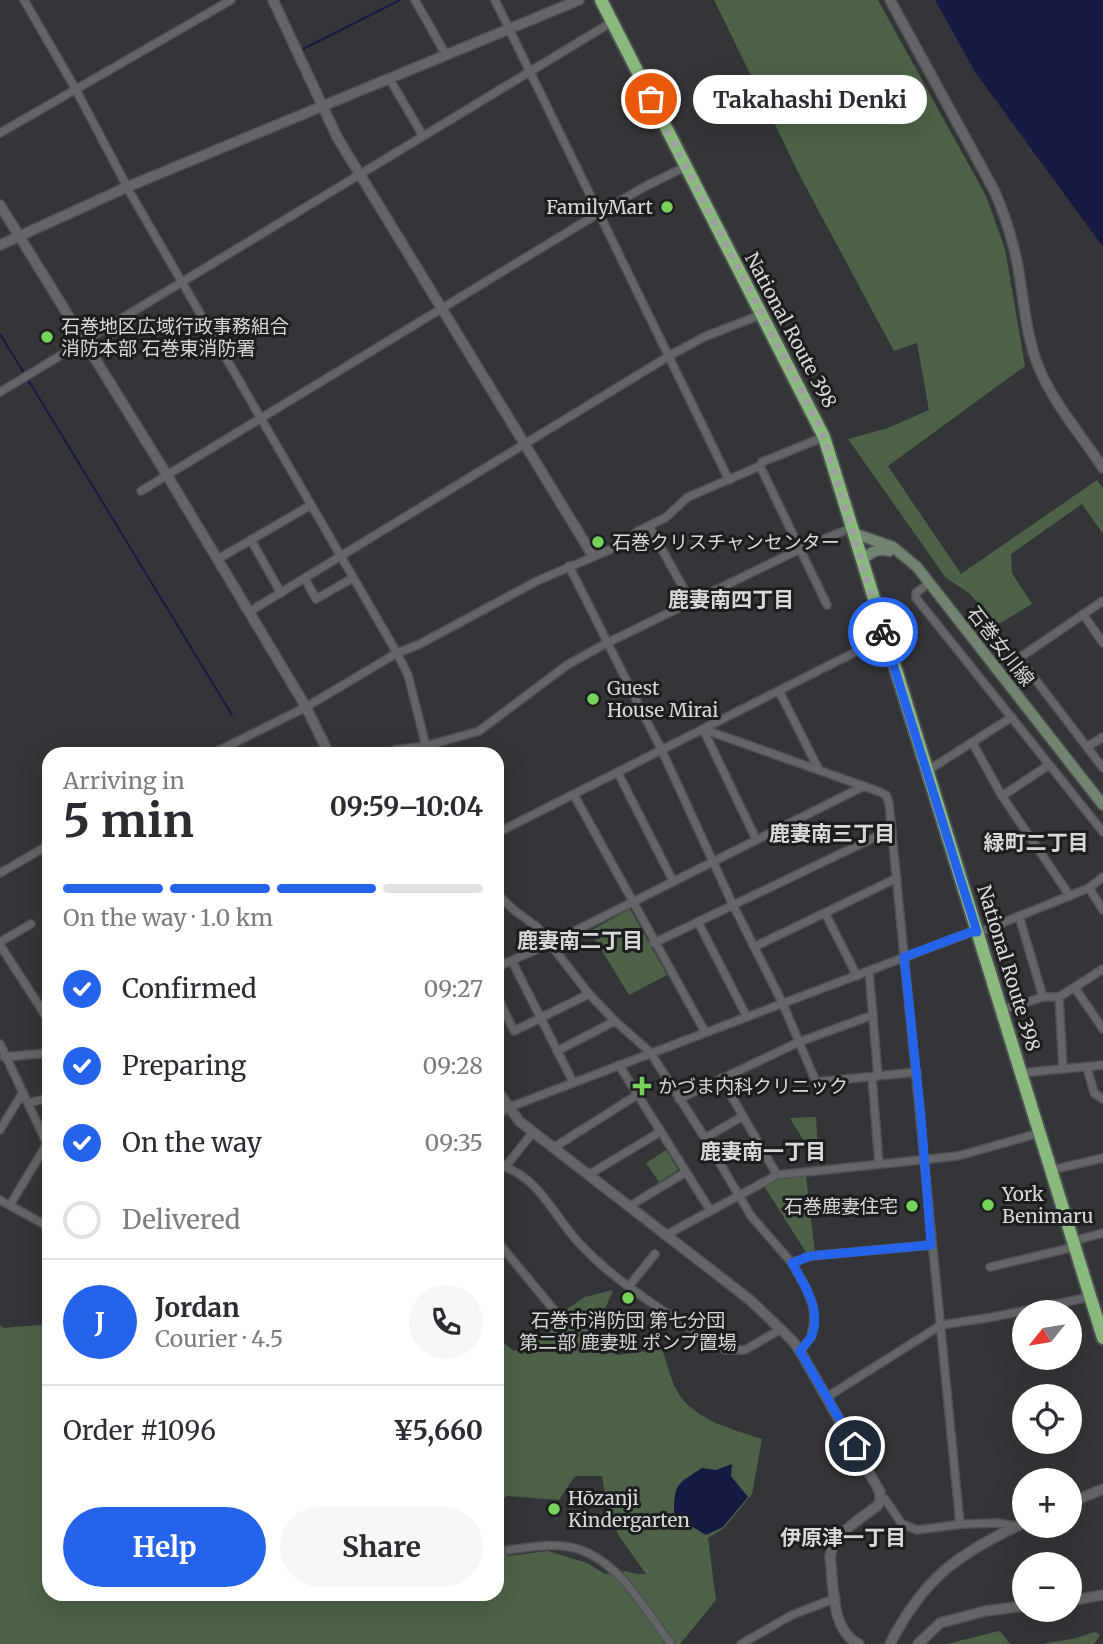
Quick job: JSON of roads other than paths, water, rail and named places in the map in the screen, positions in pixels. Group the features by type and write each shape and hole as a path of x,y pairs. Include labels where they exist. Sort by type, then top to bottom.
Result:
{"highway":[{"name":"National Route 398","path":"601,0 824,437 1103,1338"}],"main road":[{"name":"石巻女川線","path":"852,531 893,547 909,559 1103,805"},
{"path":"862,562 868,554 881,549 909,559"}],"street":[{"path":"24,0 75,88 127,187 397,653 408,675 426,747"},
{"path":"0,133 231,0"},
{"path":"273,0 337,137 593,556"},
{"path":"415,0 446,55"},
{"path":"495,0 729,480"},
{"path":"0,245 127,187 579,0"},
{"path":"890,0 994,190 1012,237 1031,343 1039,367 1048,386 1103,468"},
{"path":"1,390 612,22"},
{"path":"388,78 423,136"},
{"path":"141,491 646,186 685,167"},
{"path":"0,205 218,559 306,707 326,747"},
{"path":"249,612 669,356 704,337 760,315"},
{"path":"226,747 306,707 397,653 569,566 623,544 638,531 665,519 688,497 760,466 762,462 780,454 824,437"},
{"path":"760,466 827,605"},
{"path":"218,559 311,505"},
{"path":"649,526 691,601"},
{"path":"435,747 479,731 567,665 607,643 800,549 852,531"},
{"path":"251,540 281,593"},
{"path":"569,566 662,751 733,905 783,1004 817,1082 917,1072"},
{"path":"305,579 316,598 353,578"},
{"path":"929,583 916,593 916,598 1103,832"},
{"path":"1103,601 1019,658 1103,768"},
{"path":"1083,614 1103,643"},
{"path":"504,830 885,637"},
{"path":"779,691 820,770"},
{"path":"927,771 1012,717"},
{"path":"703,729 864,786 886,796 889,803 960,1524"},
{"path":"703,729 756,839"},
{"path":"1087,747 1103,737"},
{"path":"972,742 1002,796 1070,896"},
{"path":"1002,796 1049,765"},
{"path":"618,772 673,881"},
{"path":"504,964 864,786"},
{"path":"574,795 705,1032"},
{"path":"654,943 892,829"},
{"path":"0,873 42,849"},
{"path":"504,1110 650,1052 1019,916 1089,888 1103,877"},
{"path":"754,947 897,878"},
{"path":"1089,888 1103,910"},
{"path":"504,901 537,927 589,994 650,1052 751,1216 792,1263 813,1306 811,1337 800,1351"},
{"path":"825,913 857,976"},
{"path":"1019,916 1043,997"},
{"path":"698,922 747,1017"},
{"path":"31,924 0,944 42,1010"},
{"path":"512,961 573,1082"},
{"path":"1002,1010 1043,997 1059,997 1103,969"},
{"path":"869,971 879,1164"},
{"path":"1076,988 1103,1029"},
{"path":"504,1010 514,1031 589,994"},
{"path":"1059,997 1063,1069"},
{"path":"679,1099 799,1042 873,1015"},
{"path":"557,1051 615,1021"},
{"path":"0,1044 3,1057 42,1132"},
{"path":"3,1057 42,1054"},
{"path":"619,1065 710,1210"},
{"path":"1021,1073 1103,1065"},
{"path":"1087,1067 1094,1093 1103,1099"},
{"path":"721,1078 777,1175"},
{"path":"0,1130 23,1092"},
{"path":"553,1148 636,1095"},
{"path":"28,1103 42,1100"},
{"path":"504,1103 519,1121 750,1300 800,1351 877,1484 881,1498 877,1506 843,1533 831,1548 839,1621 846,1635 859,1644"},
{"path":"705,1138 743,1116"},
{"path":"533,1132 506,1166 541,1191 580,1245 629,1286 725,1350 745,1350 781,1329"},
{"path":"588,1175 660,1132"},
{"path":"666,1235 777,1175 958,1156 1040,1133"},
{"path":"10,1205 42,1154"},
{"path":"1051,1170 1103,1158"},
{"path":"628,1207 686,1172"},
{"path":"0,1199 42,1223"},
{"path":"990,1267 1074,1244 1103,1233"},
{"path":"792,1263 810,1256 931,1245"},
{"path":"504,1249 554,1310"},
{"path":"629,1286 655,1254"},
{"path":"827,1397 941,1325 1090,1297"},
{"path":"1082,1498 1103,1489"},
{"path":"881,1498 885,1499 902,1524 917,1530 960,1524 1012,1525"},
{"path":"890,1643 922,1591 944,1569 972,1549 1012,1529"},
{"path":"509,1550 549,1546 576,1548 592,1555 613,1570 626,1584 671,1644"},
{"path":"1082,1599 1103,1595"},
{"path":"741,1644 792,1615 836,1598"},
{"path":"918,1644 940,1623 985,1611 1012,1608"}],"waterway":[{"path":"301,50 400,0"},
{"path":"0,334 24,373"},
{"path":"27,378 232,715"}],"place":[{"name":"Takahashi Denki","path":"651,99"},
{"name":"FamilyMart","path":"667,207"},
{"name":"石巻地区広域行政事務組合 消防本部 石巻東消防署","path":"47,337"},
{"name":"石巻クリスチャンセンター","path":"598,542"},
{"name":"Guest House Mirai","path":"593,699"},
{"name":"かづま内科クリニック","path":"642,1086"},
{"name":"York Benimaru","path":"988,1205"},
{"name":"石巻鹿妻住宅","path":"912,1206"},
{"name":"石巻市消防団 第七分団 第二部 鹿妻班 ポンプ置場","path":"628,1298"},
{"name":"Hōzanji Kindergarten","path":"554,1509"}],"district":[{"name":"鹿妻南四丁目","path":"731,600"},
{"name":"鹿妻南三丁目","path":"832,834"},
{"name":"緑町二丁目","path":"1036,843"},
{"name":"鹿妻南二丁目","path":"580,941"},
{"name":"鹿妻南一丁目","path":"763,1152"},
{"name":"伊原津一丁目","path":"843,1538"}]}
